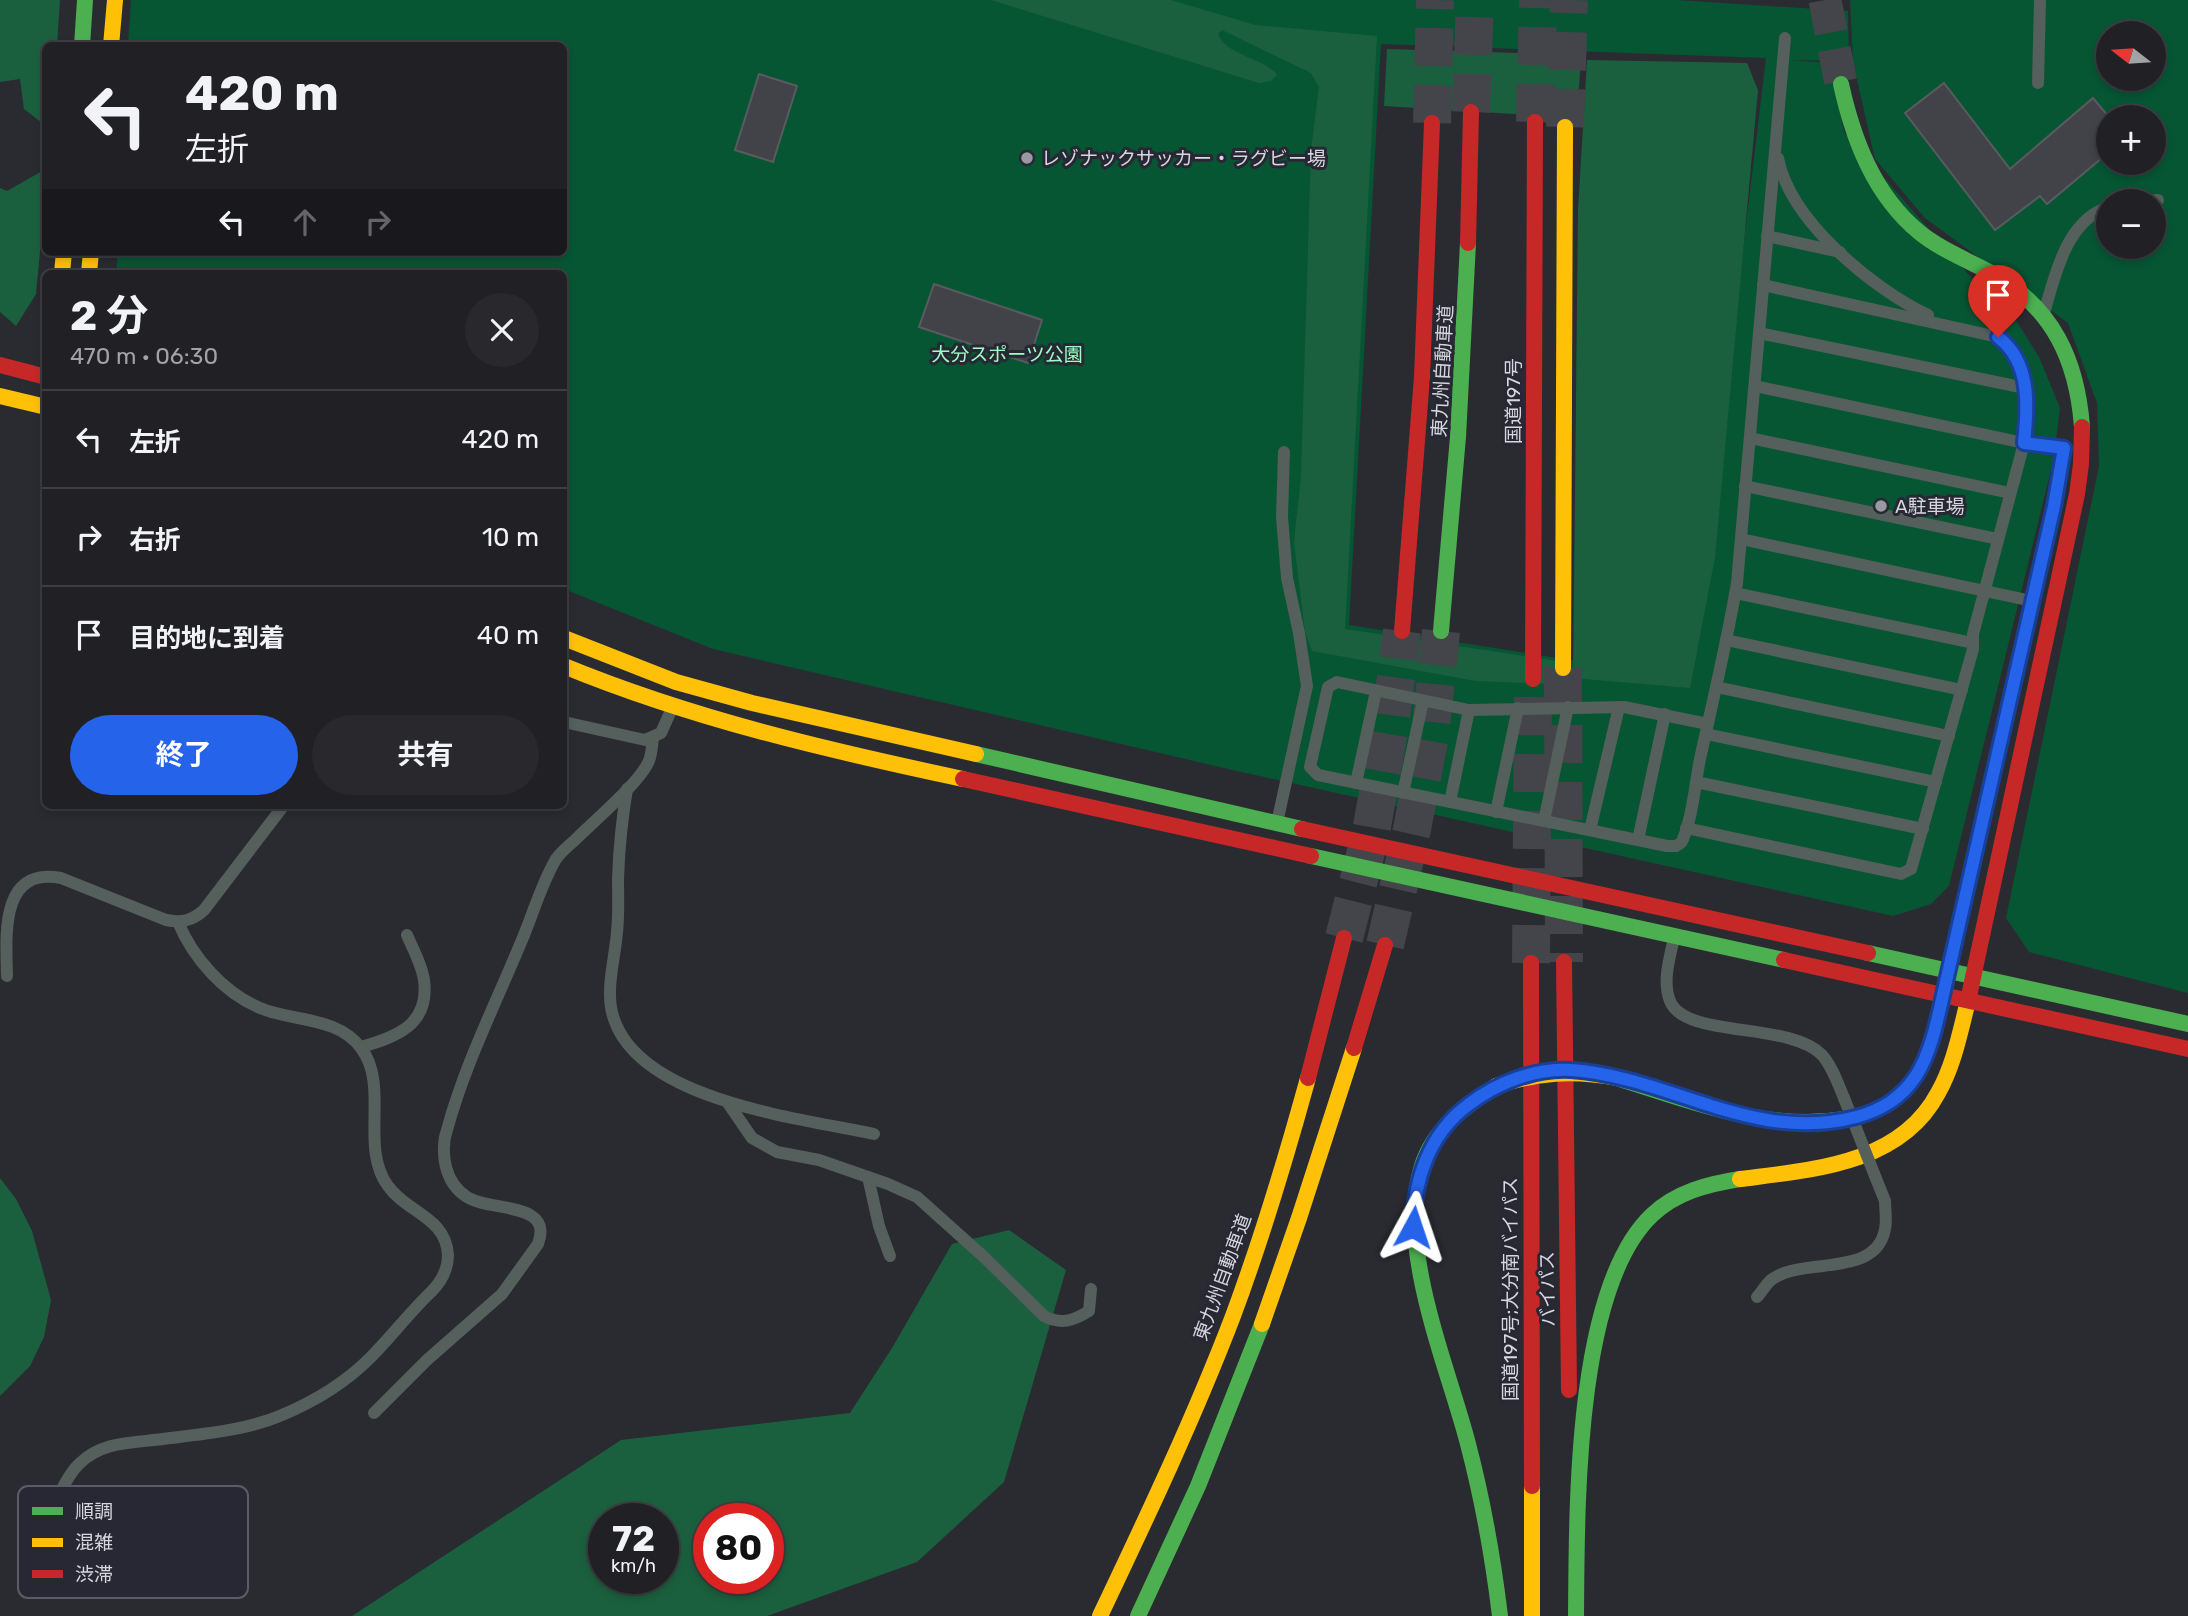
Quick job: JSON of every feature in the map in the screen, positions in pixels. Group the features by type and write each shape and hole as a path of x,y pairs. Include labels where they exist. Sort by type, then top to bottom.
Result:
{"main road":[{"path":"82,42 85,0"},
{"path":"111,42 115,0"},
{"path":"1576,1616 1584,1415 1598,1331 1611,1280 1629,1244 1651,1216 1673,1200 1709,1183 1836,1165 1876,1152 1892,1143 1914,1124 1936,1098 1951,1062 1968,1001 2077,494 2083,428 2079,390 2067,354 2043,316 2027,298 2005,281 1965,261 1925,236 1908,222 1882,189 1860,151 1850,126 1842,84"},
{"name":"東九州自動車道","path":"1441,631 1450,546 1467,309 1471,112"},
{"name":"国道197号","path":"1533,679 1535,122"},
{"name":"東九州自動車道","path":"1402,631 1414,514 1421,403 1429,267 1432,123"},
{"path":"1563,668 1565,127"},
{"path":"1965,261 2020,307 2043,339 2059,376 2064,441"},
{"path":"0,365 42,376"},
{"path":"0,396 42,406"},
{"path":"567,639 683,684 794,713 1277,823 2188,1024"},
{"path":"567,667 672,708 820,748 2188,1049"},
{"path":"1500,1616 1484,1512 1468,1444 1422,1285 1413,1227 1416,1188 1439,1134 1463,1108 1496,1086 1536,1073 1569,1070 1616,1078 1758,1120 1814,1125 1846,1119 1883,1107 1906,1089 1923,1064 1934,1033 1993,775"},
{"name":"東九州自動車道","path":"1100,1616 1173,1460 1233,1314 1273,1198 1311,1069 1344,938"},
{"path":"1138,1616 1198,1486 1276,1287 1348,1074 1385,946"},
{"name":"バイパス","path":"1564,962 1569,1347 1568,1616"},
{"name":"国道197号;大分南バイパス","path":"1531,963 1532,1616"}],"lane":[{"path":"2038,83 2040,0"},
{"path":"1785,38 1735,593 1726,640 1707,729 1696,782 1683,840 1676,846 1639,840 1318,775 1310,767 1327,690 1330,684 1337,682 1469,710 1619,707 1665,714 1707,729 1936,782"},
{"path":"1776,144 1784,181 1808,217 1840,252 1885,289 1915,309 1945,323"},
{"path":"2043,316 2058,265 2076,229 2096,213"},
{"path":"1767,236 1840,252"},
{"path":"1686,828 1906,873 1914,863 1962,690 1984,591 2024,443 2027,410 2025,388 2017,361 2005,342 1990,334 1945,323 1763,285"},
{"path":"1759,333 2025,388"},
{"path":"1755,386 2024,443 2064,441"},
{"path":"1750,438 2010,494"},
{"path":"1272,847 1307,685 1287,578 1282,517 1284,452"},
{"path":"1745,486 1998,539"},
{"path":"1741,539 2032,601"},
{"path":"1735,593 1973,643"},
{"path":"1726,640 1962,690"},
{"path":"567,723 645,740 661,733 683,684"},
{"path":"1307,685 1327,690"},
{"path":"1716,687 1949,736"},
{"path":"1356,783 1376,691"},
{"path":"1403,793 1423,701"},
{"path":"1590,830 1619,707"},
{"path":"1496,812 1518,708"},
{"path":"1544,821 1568,708"},
{"path":"1450,802 1469,710"},
{"path":"1639,840 1665,714"},
{"path":"374,1413 427,1360 502,1294 538,1244 541,1225 536,1218 513,1209 475,1201 456,1187 449,1177 444,1161 446,1133 467,1070 532,918 544,883 558,856 627,788 649,762 653,737"},
{"path":"1696,782 1923,830"},
{"path":"627,788 621,825 618,930 610,995 613,1015 620,1032 657,1071 687,1089 728,1103 874,1134"},
{"path":"7,976 8,910 18,890 26,882 46,875 61,878 166,920 178,922 196,918 281,809"},
{"path":"1679,912 1667,980 1669,999 1678,1013 1696,1022 1775,1035 1814,1049 1827,1062 1844,1098 1885,1201 1886,1227 1883,1237 1870,1254 1854,1261 1794,1270 1772,1280 1758,1297"},
{"path":"64,1486 79,1464 95,1452 117,1443 252,1426 281,1416 316,1398 343,1381 370,1358 438,1286 448,1265 447,1247 441,1231 388,1186 378,1165 374,1136 373,1083 361,1047 324,1023 262,1009 231,991 192,949 178,922"},
{"path":"361,1047 404,1031 416,1019 423,1002 424,980 407,935"},
{"path":"728,1103 752,1138 777,1152 818,1160 917,1197 1044,1316 1056,1322 1069,1321 1089,1311 1091,1289"},
{"path":"868,1177 879,1226 890,1256"}],"green space":[{"path":"0,0 60,0 57,42 42,42 42,138 41,122 24,109 20,79 0,82"},
{"name":"大分スポーツ公園","path":"131,0 1676,0 1848,11 1849,61 1790,60 1831,63 1844,132 1968,274 2012,314 2039,357 2060,408 2053,462 1949,886 1931,904 1893,916 1237,771 713,649 567,590 567,270 116,270 118,256 567,256 567,42 128,42","holes":["1381,44 1766,58 1722,425 1684,678 1349,625"]},
{"path":"991,0 1171,0 1255,25 1377,36 1345,629 1570,663 1571,685 1476,681 1312,651 1305,632 1294,542 1301,477 1311,150 1319,87 1311,73 1222,30 1218,34 1229,47 1263,64 1277,75 1271,81 1259,83"},
{"path":"1850,0 2188,0 2188,993 2029,952 2006,918 2099,466 2097,403 2068,323 1925,218 1875,159 1853,62"},
{"path":"1387,49 1581,55 1577,118 1384,106"},
{"path":"1587,60 1747,63 1758,90 1715,557 1690,688 1573,678 1578,210"},
{"path":"42,171 42,230 36,294 16,326 0,312 0,188 7,191"},
{"path":"0,1178 16,1199 32,1231 51,1300 44,1337 30,1366 0,1396"},
{"path":"1009,1230 1066,1270 1004,1482 917,1562 767,1616 352,1616 621,1440 850,1413 892,1348 952,1244"}],"building":[{"path":"759,74 797,86 773,162 735,150"},
{"path":"1944,83 2010,169 2093,98 2099,105 2096,105 2096,163 2047,204 2040,196 1995,230 1905,113"},
{"path":"934,284 1042,320 1028,363 919,327"}],"tunnel":[{"path":"1432,123 1435,0"},
{"path":"1471,112 1475,0"},
{"path":"1535,122 1538,0"},
{"path":"1565,127 1569,0"},
{"path":"1825,0 1841,84"},
{"path":"1344,938 1371,832 1389,731 1402,631"},
{"path":"1385,945 1430,736 1441,631"},
{"path":"1563,668 1564,962"},
{"path":"1531,963 1533,679"}],"traffic: fast":[{"path":"82,42 85,0"},
{"path":"1841,84 1852,125 1868,165 1903,217 1936,244 2014,288 2032,303 2046,320 2067,358 2074,380 2082,427"},
{"path":"1441,631 1458,437 1468,243"},
{"path":"976,754 1302,829"},
{"path":"1944,992 1990,789"},
{"path":"1311,856 1784,960"},
{"path":"1868,953 2188,1024"},
{"path":"1617,1078 1701,1105 1758,1118 1816,1122 1845,1119 1878,1109 1893,1101 1906,1089 1929,1049 1937,1022"},
{"path":"1496,1086 1452,1120 1434,1140 1422,1166 1416,1198 1415,1233 1427,1305 1478,1487 1500,1616"},
{"path":"1576,1616 1577,1520 1585,1404 1594,1347 1607,1294 1626,1249 1661,1207 1693,1190 1740,1179"},
{"path":"1138,1616 1198,1486 1262,1324"}],"traffic: slow":[{"path":"111,42 115,0"},
{"path":"1563,668 1565,127"},
{"path":"62,270 64,256"},
{"path":"89,270 91,256"},
{"path":"0,396 42,406"},
{"path":"567,639 676,682 752,703 976,754"},
{"path":"567,667 662,702 761,732 963,779"},
{"path":"1740,1179 1796,1172 1851,1160 1901,1136 1921,1117 1944,1082 1968,1001"},
{"path":"1262,1324 1354,1048"},
{"path":"1496,1086 1556,1074 1617,1078"},
{"path":"1100,1616 1186,1430 1233,1316 1273,1198 1308,1078"},
{"path":"1532,1486 1532,1616"}],"traffic: jam":[{"path":"1468,243 1471,112"},
{"path":"1533,679 1535,122"},
{"path":"1402,631 1422,377 1432,123"},
{"path":"0,365 42,376"},
{"path":"1969,996 2077,494 2082,427"},
{"path":"963,779 1311,856"},
{"path":"1302,829 1868,953"},
{"path":"1308,1078 1344,938"},
{"path":"1354,1048 1385,945"},
{"path":"1784,960 2188,1049"},
{"path":"1564,962 1569,1390"},
{"path":"1531,963 1532,1486"}],"place":[{"name":"レゾナックサッカー・ラグビー場","path":"1027,158"},
{"name":"A駐車場","path":"1881,506"}],"route":[{"path":"1413,1227 1416,1188 1439,1134 1463,1108 1485,1092 1512,1080 1536,1073 1569,1070 1598,1074 1758,1120 1814,1125 1831,1123 1883,1107 1895,1100 1916,1076 1934,1033 1943,995 2054,506 2064,448 2024,443 2027,410 2024,380 2011,350 1998,337"}]}
